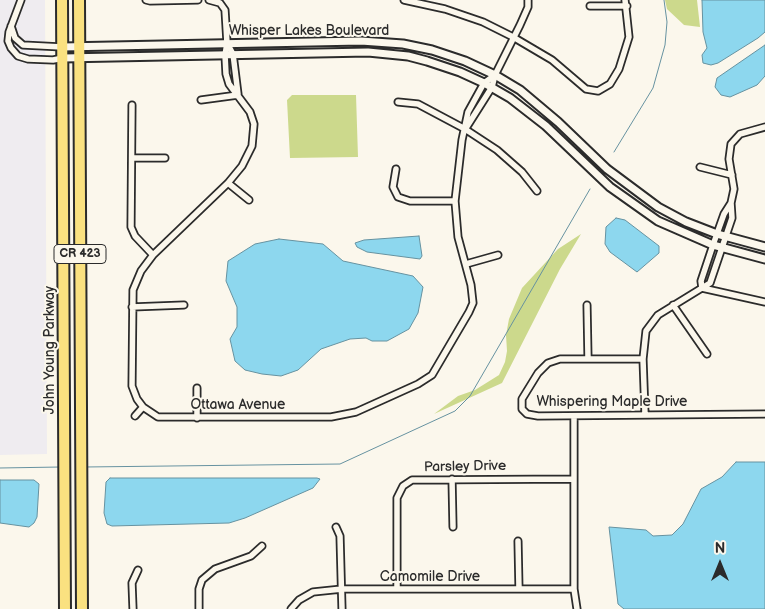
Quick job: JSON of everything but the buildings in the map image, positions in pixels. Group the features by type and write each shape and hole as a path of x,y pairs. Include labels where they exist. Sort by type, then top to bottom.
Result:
{"highway":[{"name":"John Young Parkway","path":"62,0 65,609"},
{"name":"CR 423","path":"79,0 82,609"}],"street":[{"path":"21,0 11,26 8,41 10,48 18,56 28,59 52,60 63,58"},
{"path":"146,0 198,0"},
{"path":"136,416 143,407 136,399 132,386 133,290 141,272 153,255 228,183 242,166 252,146 254,124 250,112 229,84 226,74 225,10 220,3 210,0"},
{"path":"404,0 445,9 484,22 552,60 586,89 598,91 610,84 619,69 629,37 626,3 590,6"},
{"name":"Ottawa Avenue","path":"465,129 492,87 495,75 520,25 528,0"},
{"path":"11,26 15,38 23,45 62,47"},
{"path":"326,52 327,41"},
{"name":"Whisper Lakes Boulevard","path":"62,47 361,41 403,44 448,56 495,75 536,102 607,169 631,189 665,211 686,222 717,234 765,247"},
{"path":"227,43 234,54 238,95"},
{"name":"Whisper Lakes Boulevard","path":"63,58 368,52 408,56 444,66 492,87 527,111 610,187 658,221 713,245 765,259"},
{"name":"Ottawa Avenue","path":"143,407 158,417 331,417 356,412 418,384 432,375 469,312 472,302 471,285 458,237 455,200 462,140 468,112 484,83 495,75"},
{"path":"201,100 238,95"},
{"path":"398,102 418,104 465,129 497,150 522,172 537,191"},
{"path":"132,105 131,227 135,236 153,255"},
{"path":"644,414 643,359 646,331 658,315 710,283 732,218 731,203 734,189 729,159 731,144 740,134 765,127"},
{"path":"132,158 165,158"},
{"path":"700,167 732,175"},
{"path":"396,169 393,187 398,197 410,201 455,200"},
{"path":"228,183 249,200"},
{"path":"702,288 701,281 713,245 724,214 731,203"},
{"path":"466,264 498,255"},
{"path":"702,288 765,302"},
{"path":"132,307 184,305"},
{"path":"587,305 588,358"},
{"path":"673,305 707,354"},
{"name":"Whispering Maple Drive","path":"643,359 560,358 548,363 538,373 522,399 522,409 527,414 574,416 765,414"},
{"path":"197,388 197,418"},
{"path":"574,416 574,589 577,609"},
{"path":"452,479 453,527"},
{"name":"Parsley Drive","path":"397,589 397,498 403,486 412,480 574,479"},
{"path":"336,527 340,536 342,609"},
{"path":"518,541 519,589"},
{"path":"199,609 199,589 202,580 215,569 251,556 262,546"},
{"path":"133,609 132,583 138,570"},
{"name":"Camomile Drive","path":"291,609 299,600 313,592 342,589 574,589"}],"shaded area":[{"path":"0,0 45,0 47,454 0,455"}],"green space":[{"path":"665,0 697,0 700,27 684,25 667,9"},
{"path":"292,95 356,95 358,157 290,158 287,100"},
{"path":"581,234 560,269 502,383 434,414 458,396 475,390 499,375 505,362 507,351 506,335 509,319 522,288 558,249"}],"water":[{"path":"702,0 765,0 765,32 718,63 711,65 703,63 702,55 707,48 703,32"},
{"path":"765,45 765,76 757,85 730,97 721,95 715,87 717,78"},
{"path":"616,218 625,220 659,246 659,253 637,272 610,252 605,244 606,227"},
{"path":"419,236 422,256 420,259 367,252 357,247 355,243 364,240"},
{"path":"279,239 323,244 343,261 413,276 423,287 418,313 409,329 387,341 372,341 366,338 350,339 321,349 298,370 281,376 245,370 235,361 230,339 237,327 237,307 226,281 228,261 255,244"},
{"path":"736,462 765,462 765,609 624,609 618,604 609,527 646,530 653,536 672,535 683,524 701,489 722,477"},
{"path":"110,478 320,479 313,488 245,518 229,523 112,526 107,524 104,513 106,482"},
{"path":"0,480 34,480 39,484 37,517 29,527 0,523"}],"waterway":[{"path":"614,152 653,88 665,45 667,22 664,0"},
{"path":"85,467 340,464 455,411 470,396 590,189"},
{"path":"0,468 61,467"}]}
